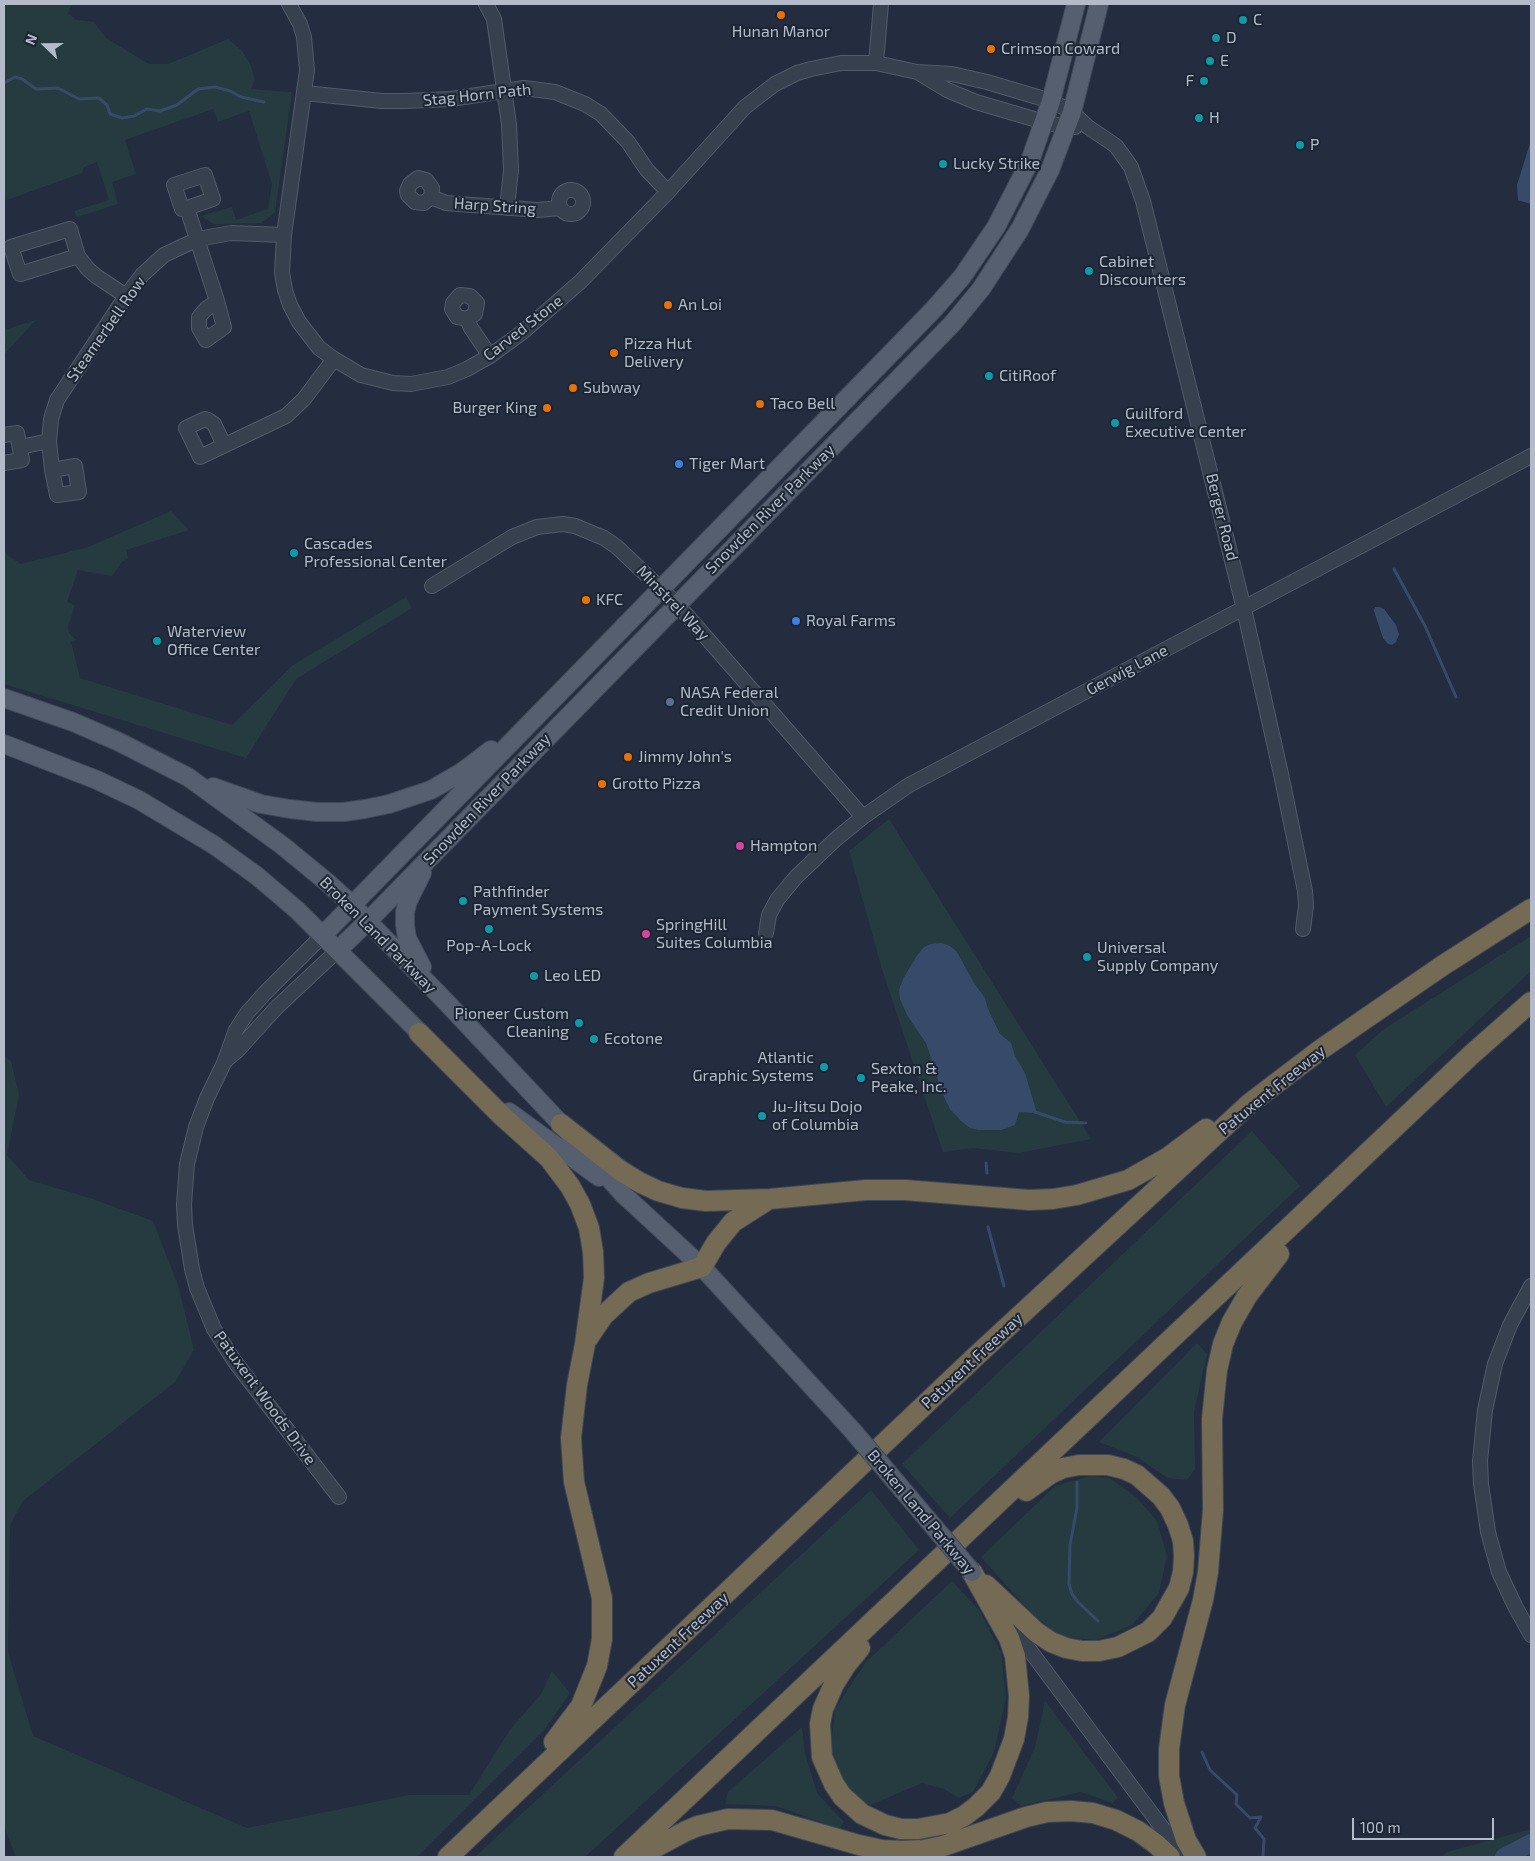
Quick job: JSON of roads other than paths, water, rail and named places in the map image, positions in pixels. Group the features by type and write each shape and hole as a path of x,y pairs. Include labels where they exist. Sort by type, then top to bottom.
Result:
{"highway":[{"name":"Patuxent Freeway","path":"447,1857 990,1344 1249,1104 1320,1050 1442,966 1531,909"},
{"path":"624,1857 1471,1056 1531,1002"},
{"path":"419,1033 500,1114 549,1158 570,1186 580,1204 589,1228 593,1252 594,1278 585,1344 576,1385 571,1438 574,1482 602,1598 602,1639 597,1666 581,1706 564,1730 447,1857"},
{"path":"561,1124 620,1171 658,1191 682,1198 706,1201 770,1199 866,1190 905,1190 1029,1200 1053,1199 1106,1188 1128,1180 1167,1158 1241,1102 1320,1050"},
{"path":"1196,1857 1186,1840 1174,1803 1169,1776 1168,1749 1175,1705 1203,1600 1208,1572 1212,1510 1212,1419 1217,1370 1224,1344 1232,1322 1246,1296 1263,1272 1397,1126"},
{"path":"585,1344 603,1316 629,1292 649,1283 702,1267 710,1251 733,1222 770,1199"},
{"path":"964,1536 1050,1474 1071,1466 1095,1464 1124,1469 1150,1484 1170,1508 1183,1541 1183,1572 1179,1588 1162,1618 1148,1632 1132,1641 1118,1647 1099,1651 1082,1651 1066,1648 1052,1642 1036,1632 972,1572"},
{"path":"918,1580 846,1665 834,1684 823,1709 820,1724 820,1742 822,1757 831,1778 842,1796 852,1806 862,1814 885,1825 901,1829 918,1830 950,1823 976,1807 991,1792 1000,1776 1014,1739 1019,1696 1015,1656 1009,1638 972,1572"},
{"path":"637,1857 686,1830 728,1819 772,1820 859,1845 882,1850 902,1851 924,1850 943,1846 1026,1817 1047,1812 1071,1811 1094,1813 1116,1820 1138,1831 1170,1857"}],"main road":[{"name":"Snowden River Parkway","path":"323,935 351,904 921,323 962,277 996,227 1030,161 1051,101 1076,4"},
{"name":"Snowden River Parkway","path":"338,950 940,336 981,290 1003,258 1034,206 1050,170 1069,120 1099,4"},
{"name":"Broken Land Parkway","path":"4,698 82,726 117,741 188,777 283,846 351,904 561,1124 624,1195 702,1267 852,1430 972,1572"},
{"path":"188,777 261,804 290,810 317,812 365,809 389,804 431,790 462,772 538,715"},
{"name":"Broken Land Parkway","path":"4,744 97,780 167,816 214,845 257,876 323,935 419,1033 504,1107 547,1141 624,1195"},
{"path":"434,853 412,890 405,912 405,925 411,949 448,1004"}],"street":[{"name":"Carved Stone","path":"289,4 300,24 304,37 307,70 284,235 282,272 290,305 309,336 319,348 334,360 355,372 376,380 411,384 448,377 490,356 524,331 580,282 668,192 732,121 759,96 775,84 797,73 825,65 858,62 897,66 917,72 952,74 1051,101"},
{"path":"486,4 494,19 511,146 511,170 507,208"},
{"path":"876,64 881,4"},
{"name":"Carved Stone","path":"917,72 946,90 976,102 1044,122"},
{"name":"Stag Horn Path","path":"305,93 382,101 405,101 451,99 524,88 541,89 569,96 601,114 615,127 647,170 668,192"},
{"path":"1051,101 1069,120"},
{"name":"Berger Road","path":"1044,122 1069,120 1088,127 1116,146 1125,157 1137,180 1244,609 1281,774 1305,891 1306,906 1303,929"},
{"name":"Harp String","path":"431,197 446,203 538,210 560,208"},
{"path":"188,208 217,301"},
{"path":"78,256 20,274 11,247 70,229 78,256 87,268 126,296"},
{"name":"Steamerbell Row","path":"52,470 49,441 51,419 58,400 126,296 155,262 178,247 198,240 231,233 284,235"},
{"path":"467,320 490,356"},
{"path":"224,444 286,416 304,399 334,360"},
{"path":"4,435 17,433 22,460 4,463"},
{"path":"20,447 49,441"},
{"name":"Gerwig Lane","path":"766,933 769,915 785,888 837,838 909,785 1531,456"},
{"name":"Minstrel Way","path":"432,586 525,530 544,525 562,524 585,529 604,538 617,547 677,604 863,817"},
{"name":"Patuxent Woods Drive","path":"323,935 265,993 247,1013 236,1030 224,1062 206,1098 196,1127 187,1164 185,1225 197,1288 221,1343 339,1497"},
{"name":"Patuxent Woods Drive","path":"224,1062 238,1050 276,1008 338,950"},
{"path":"1531,1286 1510,1325 1495,1364 1484,1410 1480,1461 1485,1516 1497,1564 1515,1606 1531,1635"},
{"name":"Broken Land Parkway","path":"972,1572 1184,1857"}],"water":[{"path":"1531,140 1531,204 1518,200 1517,185"},
{"path":"1375,607 1384,609 1396,625 1399,634 1396,642 1392,645 1388,644 1383,638 1374,611"},
{"path":"942,943 950,946 957,952 974,983 985,998 1000,1034 1011,1043 1015,1056 1025,1073 1036,1110 1035,1113 1019,1112 1015,1125 1001,1130 978,1130 970,1128 950,1109 943,1095 926,1043 907,1015 900,999 899,990 903,979 916,957 923,948 930,944"}],"waterway":[{"path":"4,83 15,77 22,79 36,89 58,88 79,99 99,98 107,105 110,114 122,118 134,116 147,109 160,111 177,105 198,89 215,87 230,91 241,97 264,102"},
{"path":"1394,569 1425,626 1456,697"},
{"path":"1035,1112 1065,1122 1086,1123"},
{"path":"986,1163 987,1173"},
{"path":"988,1227 1004,1286"},
{"path":"1077,1482 1077,1508 1070,1545 1069,1584 1072,1594 1078,1602 1098,1621"},
{"path":"1202,1752 1210,1770 1237,1795 1236,1804 1250,1818 1261,1817 1255,1828 1264,1839 1263,1857"},
{"path":"1504,1857 1531,1843"}],"place":[{"name":"Hunan Manor","path":"781,15"},
{"name":"C","path":"1243,20"},
{"name":"D","path":"1216,38"},
{"name":"Crimson Coward","path":"991,49"},
{"name":"E","path":"1210,61"},
{"name":"F","path":"1204,81"},
{"name":"H","path":"1199,118"},
{"name":"P","path":"1300,145"},
{"name":"Lucky Strike","path":"943,164"},
{"name":"Cabinet Discounters","path":"1089,271"},
{"name":"An Loi","path":"668,305"},
{"name":"Pizza Hut Delivery","path":"614,353"},
{"name":"CitiRoof","path":"989,376"},
{"name":"Subway","path":"573,388"},
{"name":"Taco Bell","path":"760,404"},
{"name":"Burger King","path":"547,408"},
{"name":"Guilford Executive Center","path":"1115,423"},
{"name":"Tiger Mart","path":"679,464"},
{"name":"Cascades Professional Center","path":"294,553"},
{"name":"KFC","path":"586,600"},
{"name":"Royal Farms","path":"796,621"},
{"name":"Waterview Office Center","path":"157,641"},
{"name":"NASA Federal Credit Union","path":"670,702"},
{"name":"Jimmy John's","path":"628,757"},
{"name":"Grotto Pizza","path":"602,784"},
{"name":"Hampton","path":"740,846"},
{"name":"Pathfinder Payment Systems","path":"463,901"},
{"name":"Pop-A-Lock","path":"489,929"},
{"name":"SpringHill Suites Columbia","path":"646,934"},
{"name":"Universal Supply Company","path":"1087,957"},
{"name":"Leo LED","path":"534,976"},
{"name":"Pioneer Custom Cleaning","path":"579,1023"},
{"name":"Ecotone","path":"594,1039"},
{"name":"Atlantic Graphic Systems","path":"824,1067"},
{"name":"Sexton & Peake, Inc.","path":"861,1078"},
{"name":"Ju-Jitsu Dojo of Columbia","path":"762,1116"}]}
